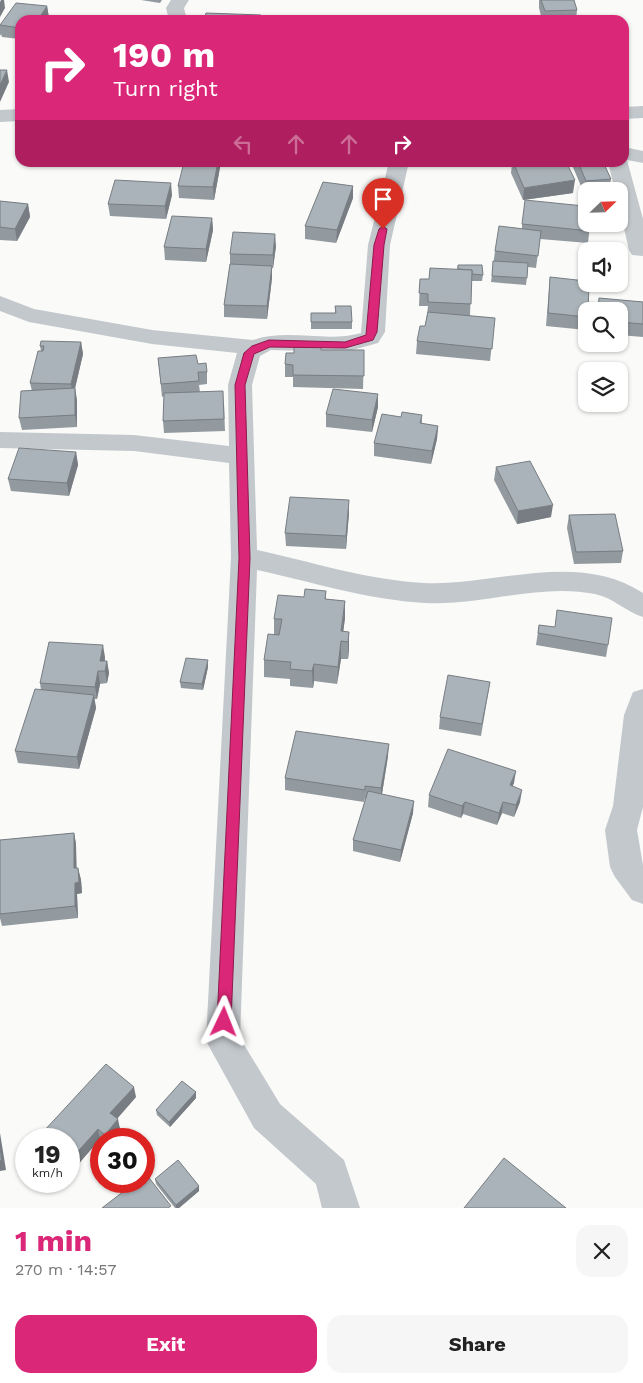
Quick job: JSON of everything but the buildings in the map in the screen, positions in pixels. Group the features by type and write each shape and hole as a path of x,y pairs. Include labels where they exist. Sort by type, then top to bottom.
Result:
{"street":[{"path":"177,15 175,8 180,0"},
{"path":"629,113 643,112"},
{"path":"0,116 15,115"},
{"path":"629,154 643,157"},
{"path":"0,303 29,315 152,337 255,348 269,344 345,345 370,338 373,332 379,245 398,167"},
{"path":"619,167 640,250"},
{"path":"255,348 249,353 240,385 244,558 223,1041 267,1116 331,1173 341,1208"},
{"path":"0,440 134,442 242,456"},
{"path":"244,558 385,588 435,593 571,581 608,588 637,601 643,606"},
{"path":"643,700 639,715 628,806 621,830 626,867 643,890"}],"route":[{"path":"224,1022 244,558 240,385 249,353 255,348 269,344 345,345 370,338 373,332 374,295 379,245 383,229"}]}
